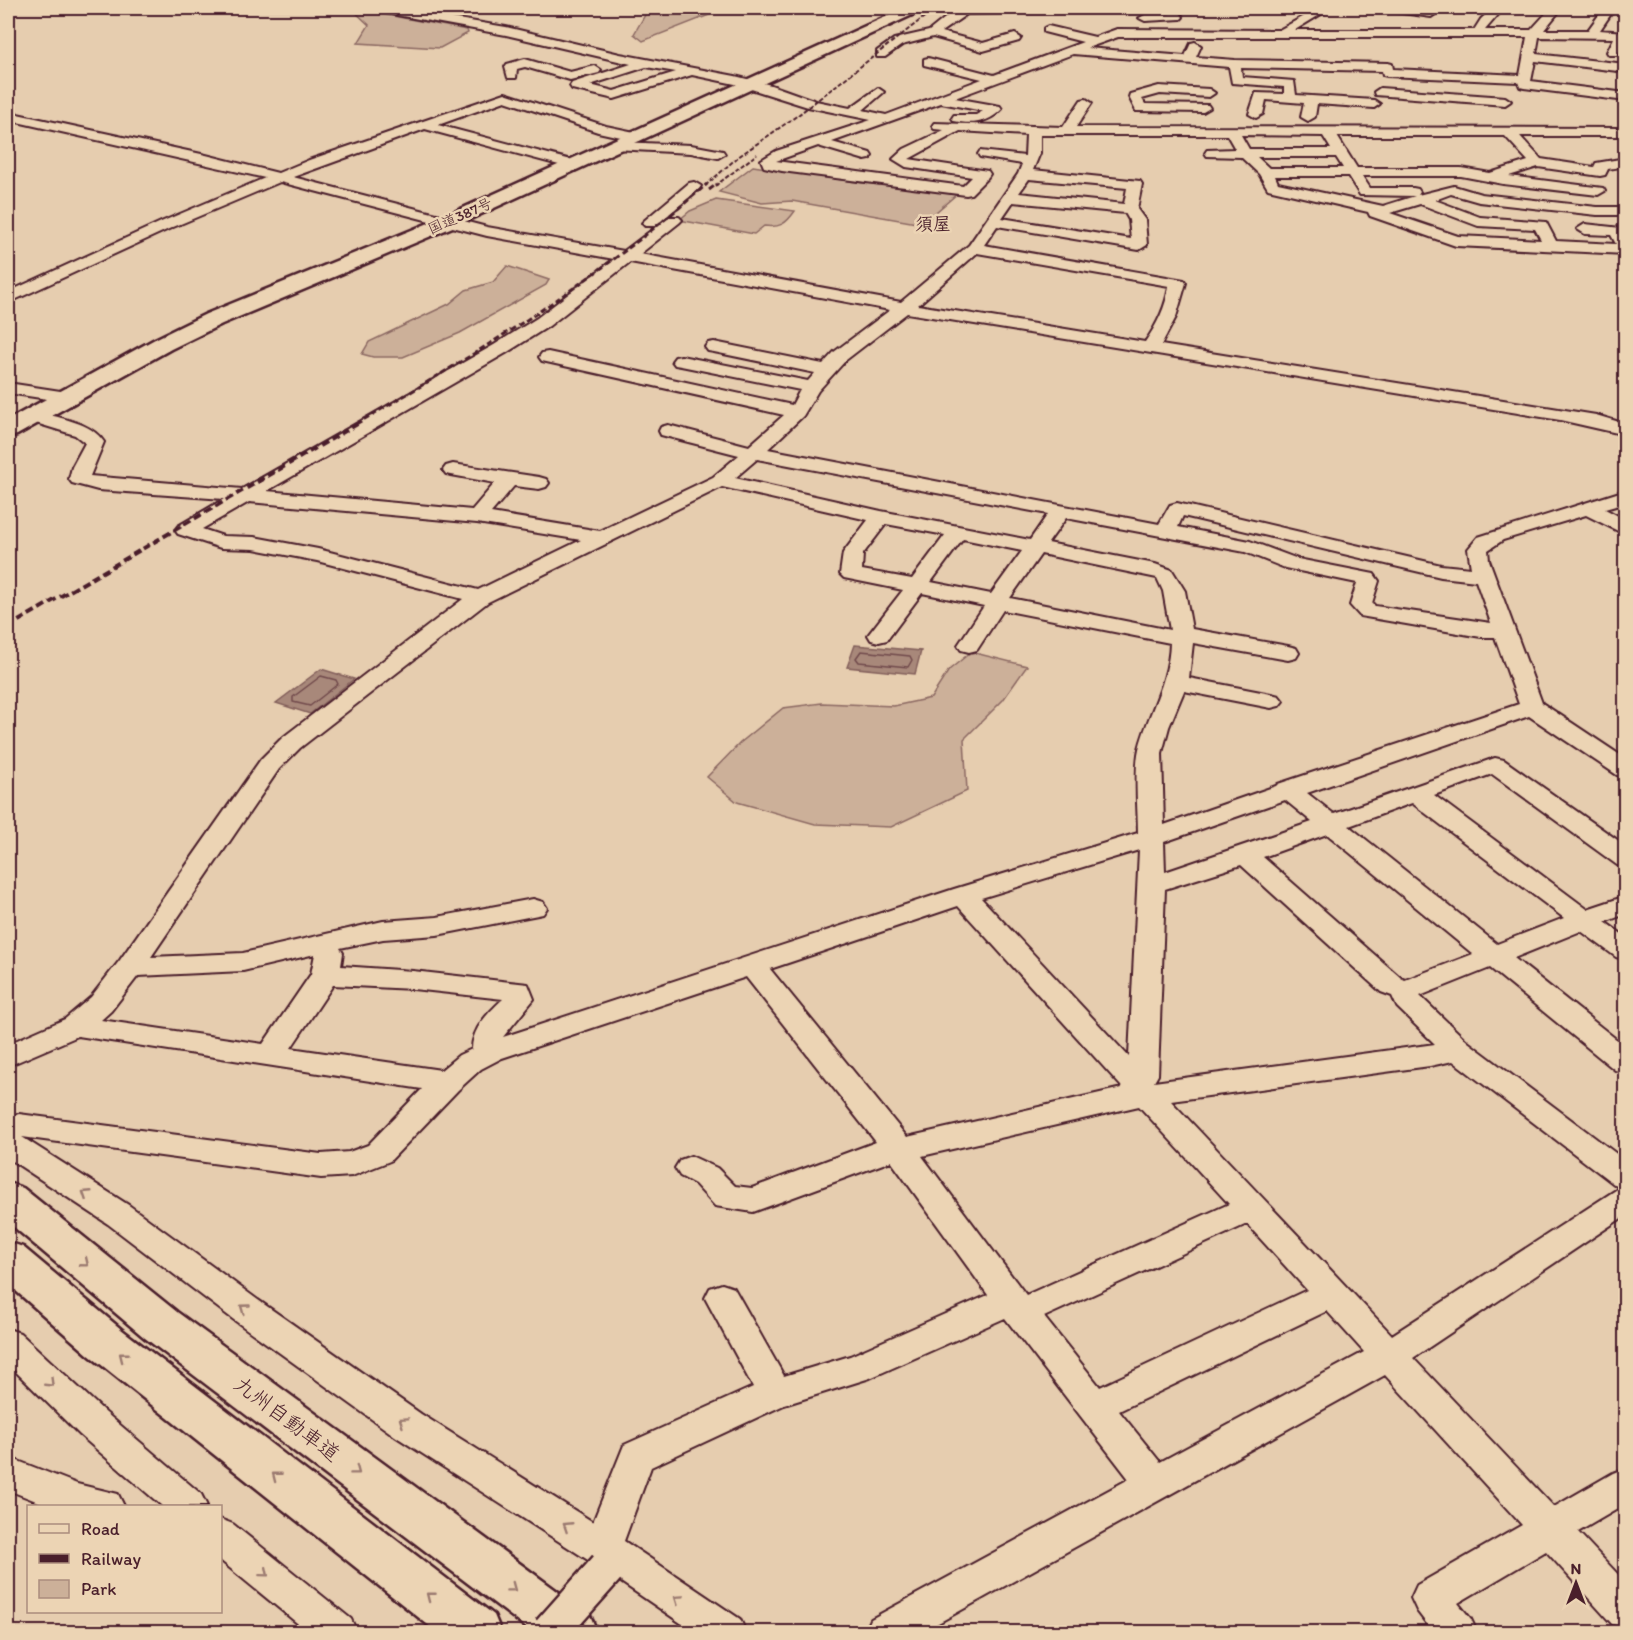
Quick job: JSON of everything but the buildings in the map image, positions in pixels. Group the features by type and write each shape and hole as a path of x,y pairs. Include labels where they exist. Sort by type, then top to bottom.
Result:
{"highway":[{"name":"国道387号","path":"8,430 163,344 214,319 448,222 639,137 915,8"},
{"name":"九州自動車道","path":"8,1199 161,1325 572,1632"},
{"path":"8,1259 105,1342 476,1632"}],"street":[{"path":"375,8 517,33 620,58 753,84 813,104 851,113 956,128 1034,131 1626,132"},
{"path":"915,8 941,12 967,9 1106,8"},
{"path":"1135,19 1178,17 1172,8"},
{"path":"956,128 900,159 906,163 983,174 966,191 822,173 773,165 768,160 908,112 1096,41 1115,20 1200,32 1299,23 1326,8"},
{"path":"1388,8 1434,10"},
{"path":"1485,48 1485,21 1499,8"},
{"path":"1557,8 1533,39 1530,74 1524,84 1626,97"},
{"path":"1592,34 1599,20 1609,8 1626,11"},
{"path":"881,54 898,42 933,33 948,20 967,9"},
{"path":"1367,132 1366,128 1377,98 1401,40 1434,10"},
{"path":"1346,33 1363,19"},
{"path":"948,20 970,26"},
{"path":"1281,26 1401,40 1445,33 1484,34 1533,39 1563,47"},
{"path":"1048,30 1096,41"},
{"path":"1189,60 1201,46 1200,32"},
{"path":"933,33 984,53 995,38 1052,58"},
{"path":"1433,74 1445,33"},
{"path":"1533,39 1621,34 1614,53"},
{"path":"1071,50 1235,64 1319,66 1433,74 1480,72 1530,74"},
{"path":"1274,65 1275,50"},
{"path":"1319,66 1323,50"},
{"path":"1530,57 1626,68"},
{"path":"512,75 511,67 525,63 570,75 598,69 620,58"},
{"path":"928,62 996,79"},
{"path":"645,63 576,86 614,95 690,72"},
{"path":"1004,64 1023,69"},
{"path":"1234,94 1235,64"},
{"path":"1236,80 1290,84 1290,98"},
{"path":"1145,131 1146,118 1135,97 1159,90 1311,100 1377,98 1505,101"},
{"path":"851,113 878,92"},
{"path":"1141,108 1202,110 1209,93"},
{"path":"1256,114 1261,96"},
{"path":"8,298 106,251 314,163 505,97 603,129 639,137"},
{"path":"908,112 973,119 995,110 941,100"},
{"path":"1310,131 1307,125 1311,100"},
{"path":"1067,131 1071,115 1086,103"},
{"path":"8,116 100,135 487,231 901,308 1602,423 1626,430"},
{"path":"1611,118 1626,119"},
{"path":"425,125 512,151 574,165"},
{"path":"8,1056 75,1026 101,1004 130,967 270,764 291,743 480,597 720,481 797,412 819,378 901,308 931,287 974,248 1011,197 1028,168 1034,131"},
{"path":"1231,131 1245,153 1265,172 1273,186 1381,210"},
{"path":"1327,131 1365,192 1450,191 1479,198 1597,211 1626,211"},
{"path":"1509,132 1537,163"},
{"path":"817,142 861,155 829,165 822,173"},
{"path":"619,146 691,149 718,154"},
{"path":"1212,153 1341,153"},
{"path":"985,154 1028,168 1135,184 1130,208 1137,220 1139,245 994,221"},
{"path":"1600,172 1601,166 1626,162"},
{"path":"1585,229 1621,231 1626,249 1456,241 1375,213 1537,163 1626,174"},
{"path":"1265,172 1461,172 1490,178 1616,193"},
{"path":"480,597 318,555 254,543 221,542 185,530 543,322 694,186"},
{"path":"1597,211 1598,191"},
{"path":"1011,197 1130,208"},
{"path":"1420,199 1478,220 1541,225 1551,246"},
{"path":"1063,233 1079,204"},
{"path":"221,493 482,345 674,220"},
{"path":"974,248 1178,283 1176,297 1163,330 1150,348"},
{"path":"962,260 1084,284 1176,297"},
{"path":"482,345 524,355"},
{"path":"714,347 819,378"},
{"path":"548,357 797,412"},
{"path":"681,361 819,378"},
{"path":"8,388 67,397"},
{"path":"33,416 82,431 95,442 82,467 79,479 98,484 477,517 604,538"},
{"path":"1602,423 1626,422"},
{"path":"668,431 752,452 1250,547 1295,565 1365,579 1368,581 1361,605 1368,610 1481,630 1503,630"},
{"path":"453,470 539,483"},
{"path":"477,517 509,479"},
{"path":"720,481 881,517 1155,570 1165,574 1174,591 1182,637 1181,662 1176,683 1157,727 1150,753 1152,881 1143,1075 1140,1089"},
{"path":"925,526 952,489"},
{"path":"1626,496 1496,536 1485,541 1478,549 1484,576 1532,707 1626,770"},
{"path":"1587,507 1626,529"},
{"path":"1166,530 1177,509 1430,568 1484,576"},
{"path":"969,645 1061,510"},
{"path":"881,517 853,553 850,574 1182,637 1288,653"},
{"path":"879,635 958,532"},
{"path":"1176,683 1271,701"},
{"path":"8,1128 19,1125 321,1166 352,1164 379,1153 447,1082 471,1062 487,1053 963,895 1153,837 1287,789 1532,707"},
{"path":"1152,881 1164,881 1245,855 1495,765 1626,859"},
{"path":"1287,789 1626,1063"},
{"path":"1416,794 1626,951"},
{"path":"1245,855 1391,985 1405,991 1626,904"},
{"path":"963,895 1140,1089 1253,1207 1626,1611"},
{"path":"130,967 243,962 383,930 437,926 533,908"},
{"path":"270,1056 325,975 329,953 323,943"},
{"path":"751,964 898,1148 1016,1306 1155,1484"},
{"path":"325,975 413,980 518,991 520,999 489,1032 485,1044 487,1053"},
{"path":"1405,991 1407,1000 1458,1049 1626,1178"},
{"path":"75,1026 447,1082"},
{"path":"692,1168 706,1176 726,1197 753,1200 898,1148 1140,1089 1430,1056 1458,1049"},
{"path":"8,1143 119,1215 246,1310 408,1425 608,1558 726,1632"},
{"path":"885,1632 1390,1355 1626,1198"},
{"path":"550,1632 608,1558 637,1456 775,1393 858,1368 1016,1306 1253,1207"},
{"path":"1094,1406 1332,1293"},
{"path":"722,1298 775,1393"},
{"path":"8,1343 93,1424 187,1505"},
{"path":"8,1473 84,1504"},
{"path":"1457,1632 1431,1598 1626,1484"},
{"path":"222,1538 337,1632"}],"green space":[{"path":"351,8 467,30 468,33 440,48 358,43 369,25"},
{"path":"649,8 727,8 643,41 634,34"},
{"path":"727,8 757,8 746,12"},
{"path":"753,166 862,183 958,193 922,224 792,201 762,203 719,192"},
{"path":"716,200 795,211 782,224 764,226 754,234 679,220 690,211"},
{"path":"507,266 549,280 546,285 460,333 403,357 373,357 362,354 369,342 449,304 466,290 493,282"},
{"path":"971,652 1027,666 1003,700 964,739 967,791 891,827 815,824 737,802 707,777 740,743 783,708 822,703 894,706 931,698 949,670"}],"water":[{"path":"855,645 921,651 915,674 847,667"},
{"path":"321,669 354,679 310,714 276,703"}],"railway":[{"path":"705,186 738,157 798,115 936,8"},
{"path":"715,186 757,154"},
{"path":"356,424 448,370 538,313 624,251 707,184"},
{"path":"709,190 717,184"},
{"path":"8,627 359,423"}],"district":[{"name":"須屋","path":"933,224"}]}
